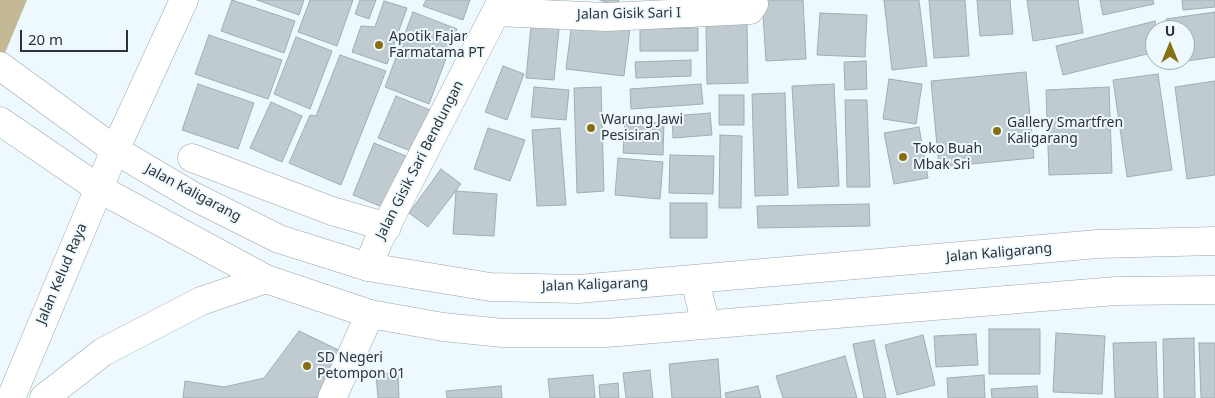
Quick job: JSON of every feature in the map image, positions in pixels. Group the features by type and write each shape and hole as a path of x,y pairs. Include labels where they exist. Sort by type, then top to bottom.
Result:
{"main road":[{"name":"Jalan Kelud Raya","path":"11,398 98,188 184,0"},
{"name":"Jalan Gisik Sari I","path":"499,6 607,17 750,10 754,0"},
{"name":"Jalan Gisik Sari Bendungan","path":"368,267 378,242 499,6"},
{"name":"Jalan Kaligarang","path":"0,66 115,150 193,196 280,238 368,267 490,287 578,289 1098,244 1215,241"},
{"path":"0,121 98,188 266,279 370,314 443,327 503,333 606,333 1116,291 1215,290"},
{"path":"192,158 332,210 387,227"},
{"path":"44,398 103,352 201,301 266,279"},
{"path":"695,280 706,326"},
{"path":"332,398 370,314"}],"shaded area":[{"path":"0,0 27,0 0,65"}],"building":[{"path":"232,0 295,21 284,53 221,31"},
{"path":"257,0 304,0 299,15"},
{"path":"310,0 353,0 337,46 298,32"},
{"path":"360,0 376,0 369,19 355,14"},
{"path":"426,0 470,0 463,20 423,6"},
{"path":"600,0 619,0 617,6"},
{"path":"762,0 803,0 806,59 766,61"},
{"path":"884,0 919,0 927,66 892,70"},
{"path":"929,0 965,0 969,56 934,58"},
{"path":"977,0 1010,0 1013,34 980,36"},
{"path":"1027,0 1078,0 1083,33 1033,41"},
{"path":"1100,0 1153,0 1154,4 1103,15"},
{"path":"1182,0 1215,0 1215,7 1183,10"},
{"path":"384,1 407,8 387,64 352,52 361,26 375,27"},
{"path":"413,12 457,29 429,104 385,87"},
{"path":"1215,12 1215,57 1195,60 1195,20 1166,19"},
{"path":"820,13 867,15 865,57 817,55"},
{"path":"532,16 560,19 554,80 526,78"},
{"path":"572,22 630,28 624,76 566,69"},
{"path":"747,24 748,83 707,84 706,25"},
{"path":"1145,24 1145,54 1063,75 1056,46"},
{"path":"640,28 698,28 698,51 640,51"},
{"path":"209,35 282,60 268,99 195,74"},
{"path":"296,37 332,51 310,109 274,94"},
{"path":"340,55 386,71 341,185 289,163 310,115 316,116"},
{"path":"691,60 691,76 636,78 635,62"},
{"path":"866,61 867,89 845,90 844,62"},
{"path":"503,66 524,74 507,120 485,112"},
{"path":"1026,72 1034,158 939,167 931,81"},
{"path":"1158,74 1172,170 1127,177 1113,80"},
{"path":"889,79 922,84 916,124 883,119"},
{"path":"1215,81 1215,175 1187,179 1175,87"},
{"path":"198,84 254,103 238,149 182,130"},
{"path":"701,84 703,104 631,109 630,89"},
{"path":"834,84 839,186 798,188 792,86"},
{"path":"534,87 569,90 566,120 531,117"},
{"path":"601,87 604,191 577,193 574,88"},
{"path":"1109,87 1112,173 1049,175 1046,90"},
{"path":"785,93 788,195 755,196 752,94"},
{"path":"719,95 744,95 744,125 719,125"},
{"path":"396,96 430,110 413,152 378,138"},
{"path":"845,100 867,100 870,187 847,187"},
{"path":"271,102 302,116 282,162 250,148"},
{"path":"710,113 712,135 673,138 672,116"},
{"path":"625,122 664,123 663,155 623,153"},
{"path":"919,127 928,178 894,184 884,133"},
{"path":"488,128 525,140 510,181 474,169"},
{"path":"560,128 566,205 537,206 532,130"},
{"path":"720,135 742,136 741,208 719,208"},
{"path":"374,143 406,156 385,208 353,195"},
{"path":"670,155 714,156 713,194 669,193"},
{"path":"618,158 663,162 660,199 615,195"},
{"path":"441,169 461,184 428,227 409,213"},
{"path":"456,191 497,194 494,236 453,234"},
{"path":"670,203 707,203 707,238 670,238"},
{"path":"869,204 870,226 758,228 757,206"},
{"path":"989,329 1040,329 1040,374 989,374"},
{"name":"SD Negeri Petompon 01","path":"299,331 347,354 324,398 183,398 185,381 224,387 264,378"},
{"path":"1056,333 1105,336 1102,394 1053,392"},
{"path":"976,334 978,365 936,367 934,336"},
{"path":"923,335 935,385 897,395 885,345"},
{"path":"1194,338 1195,398 1164,398 1163,339"},
{"path":"874,340 886,398 864,398 853,344"},
{"path":"1156,342 1158,398 1115,398 1113,343"},
{"path":"1199,343 1215,343 1215,398 1201,398"},
{"path":"845,356 857,398 783,398 776,376"},
{"path":"718,359 721,398 672,398 669,364"},
{"path":"650,370 653,398 626,398 623,373"},
{"path":"398,373 399,398 378,398 376,374"},
{"path":"593,375 595,398 550,398 548,379"},
{"path":"984,375 985,398 948,398 947,378"},
{"path":"618,383 619,398 600,398 599,385"},
{"path":"501,386 502,398 447,398 446,391"},
{"path":"758,386 761,398 726,398 725,393"},
{"path":"1037,386 1038,398 992,398 991,389"}],"place":[{"name":"Apotik Fajar Farmatama PT","path":"379,45"},
{"name":"Warung Jawi Pesisiran","path":"591,128"},
{"name":"Gallery Smartfren Kaligarang","path":"997,131"},
{"name":"Toko Buah Mbak Sri","path":"903,157"},
{"name":"SD Negeri Petompon 01","path":"307,366"}]}
